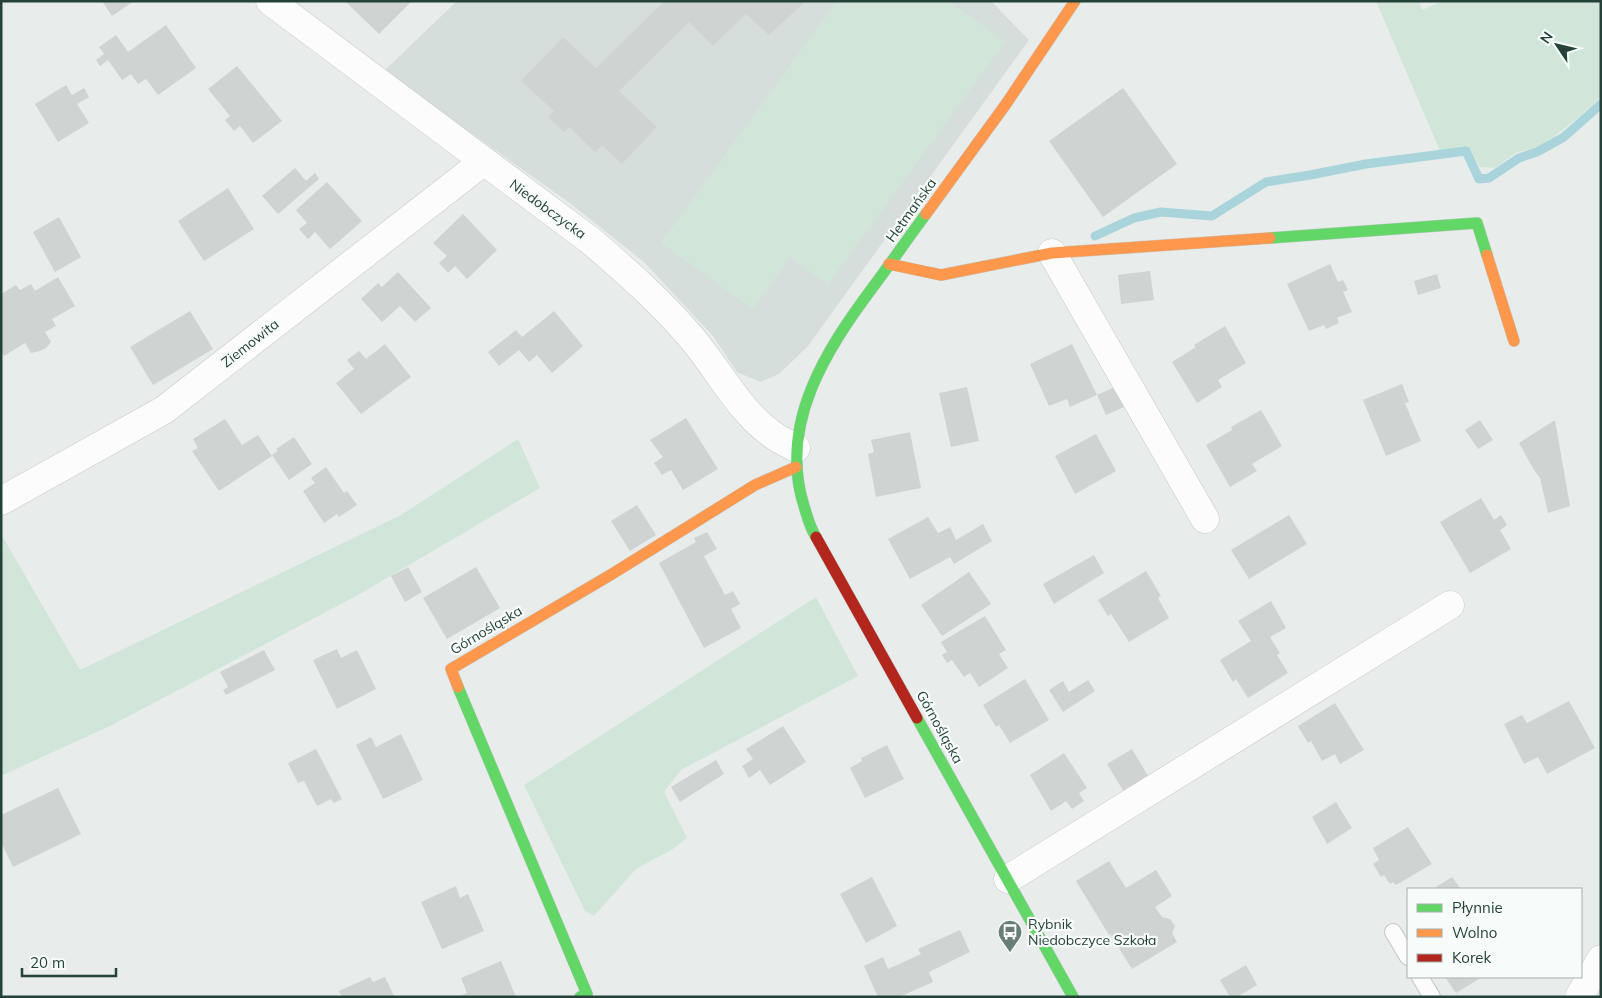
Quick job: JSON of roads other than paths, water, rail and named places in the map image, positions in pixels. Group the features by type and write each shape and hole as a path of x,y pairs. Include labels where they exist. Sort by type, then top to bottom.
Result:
{"street":[{"name":"Niedobczycka","path":"270,1 591,242 630,274 662,304 691,338 729,390 756,420 796,458"},
{"name":"Hetmańska","path":"796,458 802,413 827,354 853,313 948,185 1076,1"},
{"name":"Ziemowita","path":"1,501 164,410 483,162"},
{"path":"889,264 941,275 1052,253 1477,223 1514,341"},
{"path":"1052,253 1205,520"},
{"name":"Górnośląska","path":"580,997 587,994 451,669 612,574 796,458 798,488 804,509 828,562 1073,997"},
{"path":"1008,879 1450,605"},
{"path":"1579,997 1601,959"}],"lane":[{"path":"1393,932 1407,955"},
{"path":"1421,978 1432,997"}],"waterway":[{"path":"1095,236 1134,218 1161,212 1212,216 1266,182 1366,164 1466,151 1479,179 1489,178 1519,158 1537,152 1564,137 1601,104"}],"place":[{"name":"Rybnik Niedobczyce Szkoła","path":"1010,953"}]}
